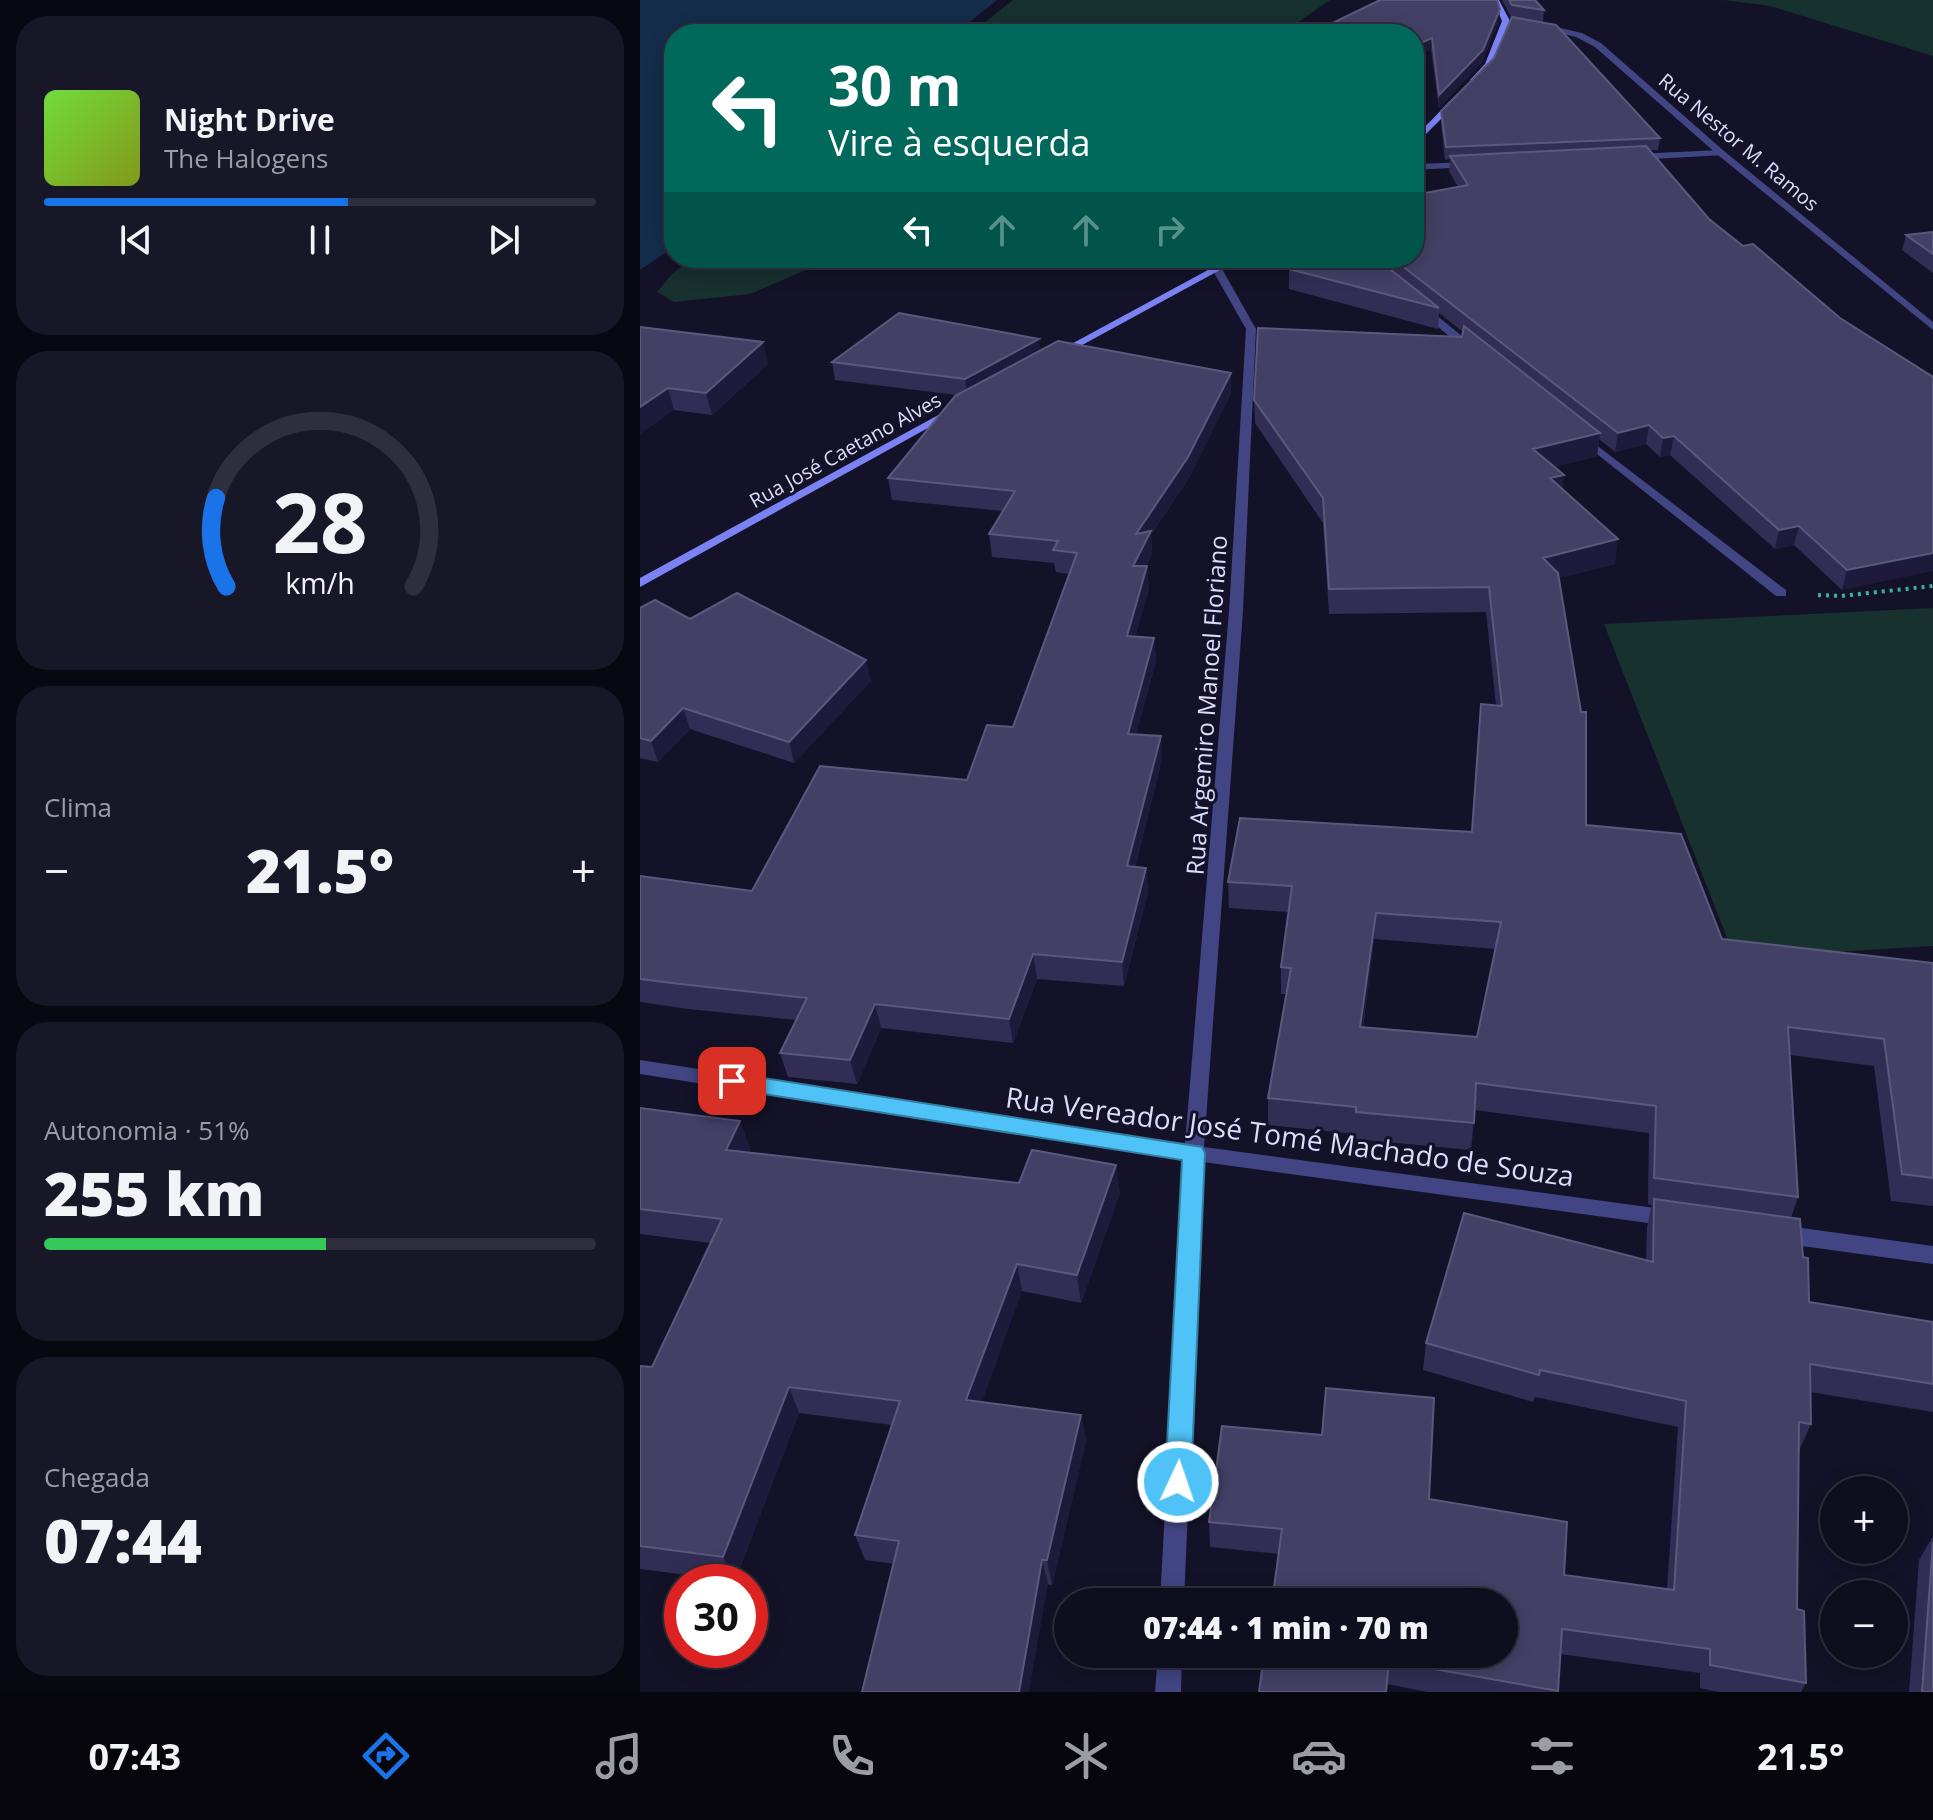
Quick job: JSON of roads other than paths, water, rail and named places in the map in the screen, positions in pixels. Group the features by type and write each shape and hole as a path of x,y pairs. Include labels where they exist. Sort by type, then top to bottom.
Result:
{"street":[{"path":"1469,86 1488,65 1506,21 1496,0"},
{"path":"1506,21 1518,22"},
{"name":"Rua Nestor M. Ramos","path":"1531,24 1579,35 1598,45 1721,153 1933,327"},
{"path":"1424,133 1460,96"},
{"path":"1629,157 1721,153"},
{"path":"1424,167 1475,164"},
{"path":"1053,357 1217,269"},
{"name":"Rua Argemiro Manoel Floriano","path":"1173,1588 1194,1153 1236,611 1251,329 1217,269"},
{"path":"1408,298 1483,357"},
{"name":"Rua José Caetano Alves","path":"640,583 971,401"},
{"path":"1569,427 1781,593"},
{"name":"Rua Vereador José Tomé Machado de Souza","path":"640,1067 1194,1153 1697,1222"},
{"path":"1760,1231 1933,1255"},
{"path":"1168,1692 1169,1668"}],"water":[{"path":"640,0 997,0 967,24 664,24 664,254 640,270"}]}
